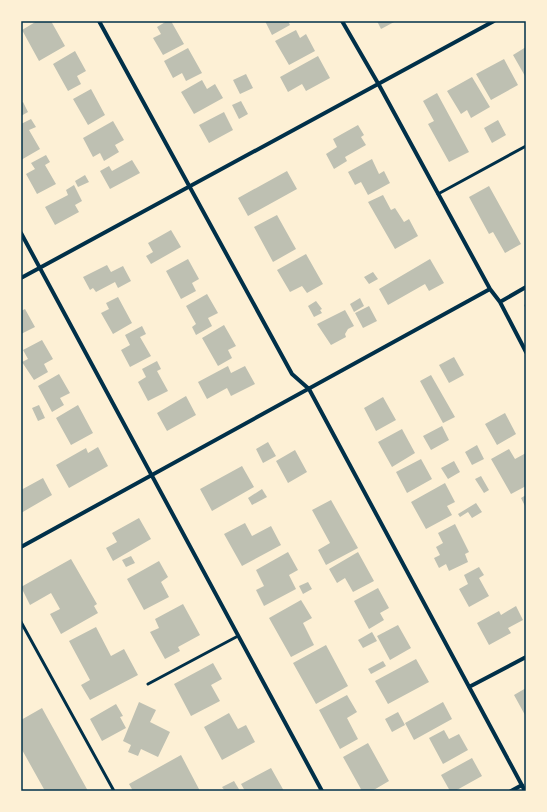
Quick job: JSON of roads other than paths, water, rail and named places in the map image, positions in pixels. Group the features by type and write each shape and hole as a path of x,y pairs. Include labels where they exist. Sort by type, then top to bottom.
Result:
{"street":[{"path":"99,21 292,374 309,389 525,791"},
{"path":"342,21 379,85 490,289 500,302 526,352"},
{"path":"21,278 189,185 379,85 494,21"},
{"path":"21,233 322,791"},
{"path":"500,302 526,287"},
{"path":"21,547 490,289"},
{"path":"469,687 526,656"},
{"path":"510,791 522,785"}],"lane":[{"path":"438,194 526,146"},
{"path":"21,622 114,791"},
{"path":"148,684 238,636"}]}
